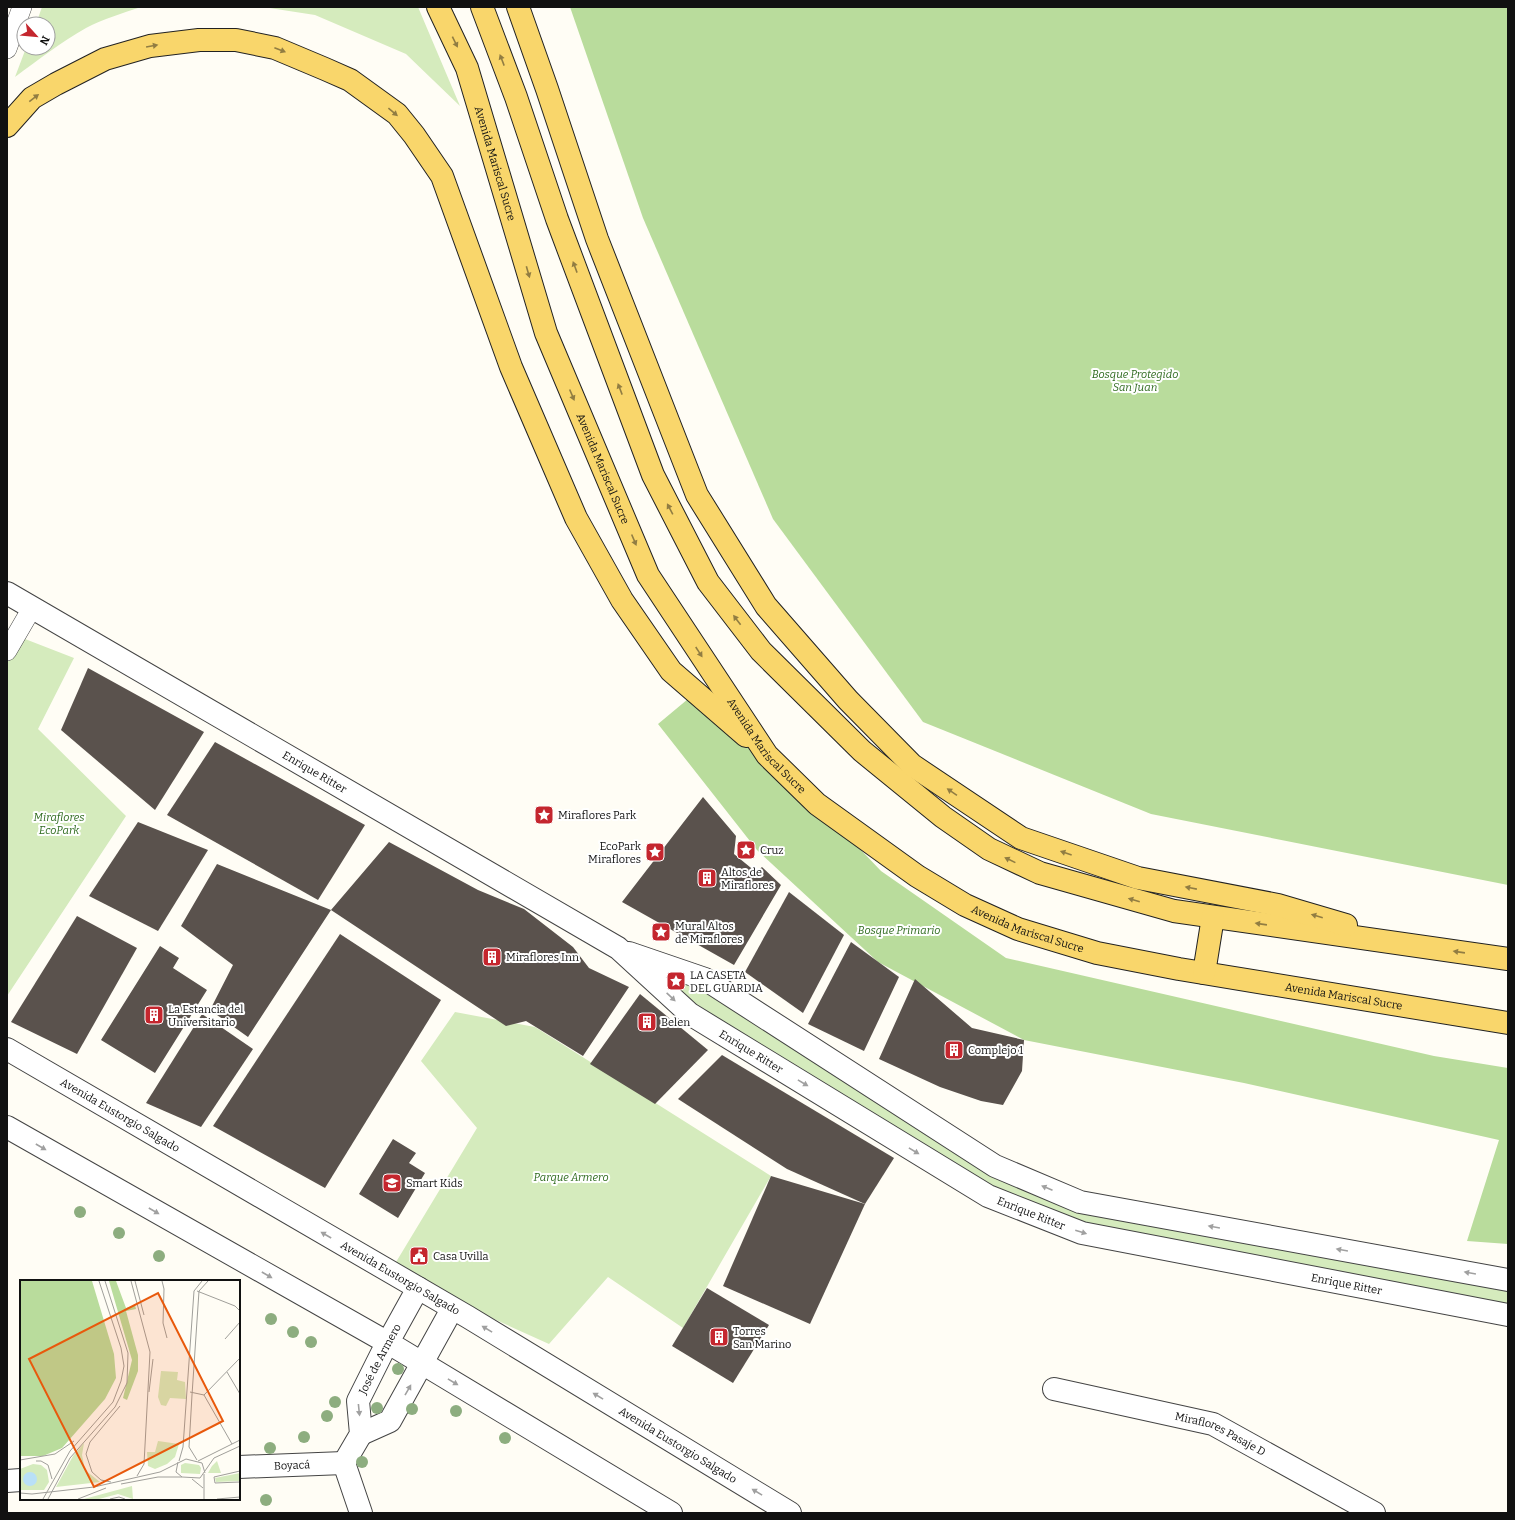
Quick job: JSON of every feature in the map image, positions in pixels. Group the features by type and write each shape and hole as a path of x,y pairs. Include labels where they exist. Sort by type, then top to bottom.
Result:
{"main road":[{"name":"Avenida Mariscal Sucre","path":"438,7 467,68 546,334 648,575 767,755 817,804 917,876 965,905 1018,929 1097,953 1204,973 1508,1023"},
{"path":"482,7 516,97 560,226 653,476 708,582 761,651 862,751 943,816 989,849 1040,873 1174,911 1508,960"},
{"path":"518,7 597,239 697,495 766,606 848,700 912,765 1021,838 1138,878 1278,905 1422,947"},
{"path":"7,126 32,98 105,59 150,46 199,40 236,40 275,48 350,80 397,114 414,135 442,176 512,367 576,518 622,600 671,670 767,755"},
{"path":"1204,973 1213,917"}],"street":[{"name":"Enrique Ritter","path":"7,593 623,951 705,979 995,1166 1080,1202 1508,1280"},
{"name":"Enrique Ritter","path":"623,951 690,1014 982,1193 1082,1233 1508,1315"},
{"name":"Avenida Eustorgio Salgado","path":"7,1049 418,1288 790,1513"},
{"path":"7,1128 388,1343 671,1513"},
{"name":"José de Armero","path":"361,1434 358,1401 418,1288"},
{"path":"361,1513 344,1462 361,1434 390,1421 423,1364 452,1309"},
{"name":"Miraflores Pasaje D","path":"1054,1389 1213,1424 1374,1513"},
{"name":"Boyacá","path":"240,1467 344,1462"},
{"path":"7,1481 20,1480"}],"lane":[{"path":"7,50 22,7"},
{"path":"7,651 32,608"}],"green space":[{"path":"42,7 141,7 106,19 86,28 56,47 56,16 39,16"},
{"path":"263,7 418,7 460,106 406,54 315,15"},
{"name":"Bosque Protegido San Juan","path":"570,7 1508,7 1508,885 1151,814 923,722 773,519 643,218"},
{"path":"23,56 44,56 15,77"},
{"name":"Miraflores EcoPark","path":"7,632 74,658 38,729 126,816 7,996"},
{"name":"Bosque Primario","path":"694,694 817,804 881,871 1006,958 1434,1056 1508,1068 1508,1244 1467,1241 1499,1140 1244,1083 1024,1040 878,962 757,850 658,724"},
{"path":"649,967 703,984 1079,1208 1508,1275 1508,1309 1082,1226 981,1183 692,1011"},
{"name":"Parque Armero","path":"455,1012 535,1027 771,1176 683,1328 608,1277 549,1344 390,1272 477,1128 421,1061"}],"building":[{"path":"88,668 204,732 155,810 61,730"},
{"path":"215,742 365,825 318,900 167,815"},
{"name":"Altos de Miraflores","path":"703,797 736,836 734,854 756,872 762,867 781,885 734,965 622,902"},
{"path":"138,822 208,850 158,931 89,896"},
{"name":"Miraflores Inn","path":"389,842 478,890 524,909 573,947 589,968 629,987 583,1056 526,1021 506,1026 331,910"},
{"path":"217,864 331,910 248,1037 210,1010 233,965 181,926"},
{"path":"789,892 844,935 803,1013 745,972"},
{"path":"77,916 137,948 77,1054 11,1022"},
{"path":"340,934 441,1000 325,1188 213,1126"},
{"path":"851,942 899,977 864,1051 808,1024"},
{"name":"La Estancia del Universitario","path":"160,946 179,958 173,968 207,990 155,1073 101,1040"},
{"name":"Complejo 1","path":"915,979 972,1028 1024,1040 1022,1071 1003,1105 981,1101 940,1087 879,1059"},
{"name":"Belen","path":"640,994 708,1050 655,1104 590,1064"},
{"path":"202,1014 253,1049 201,1127 146,1103"},
{"path":"722,1055 894,1158 865,1204 787,1169 678,1099"},
{"name":"Smart Kids","path":"393,1139 416,1153 409,1163 425,1173 398,1218 359,1194"},
{"path":"771,1176 865,1204 810,1324 723,1286"},
{"name":"Torres San Marino","path":"707,1288 769,1325 733,1383 672,1346"}],"place":[{"name":"Miraflores Park","path":"544,815"},
{"name":"Cruz","path":"746,850"},
{"name":"EcoPark Miraflores","path":"655,852"},
{"name":"Altos de Miraflores","path":"707,878"},
{"name":"Mural Altos de Miraflores","path":"661,932"},
{"name":"Miraflores Inn","path":"492,957"},
{"name":"LA CASETA DEL GUARDIA","path":"676,981"},
{"name":"La Estancia del Universitario","path":"154,1015"},
{"name":"Belen","path":"647,1022"},
{"name":"Complejo 1","path":"954,1050"},
{"name":"Smart Kids","path":"392,1183"},
{"name":"Casa Uvilla","path":"419,1256"},
{"name":"Torres San Marino","path":"719,1337"}]}
